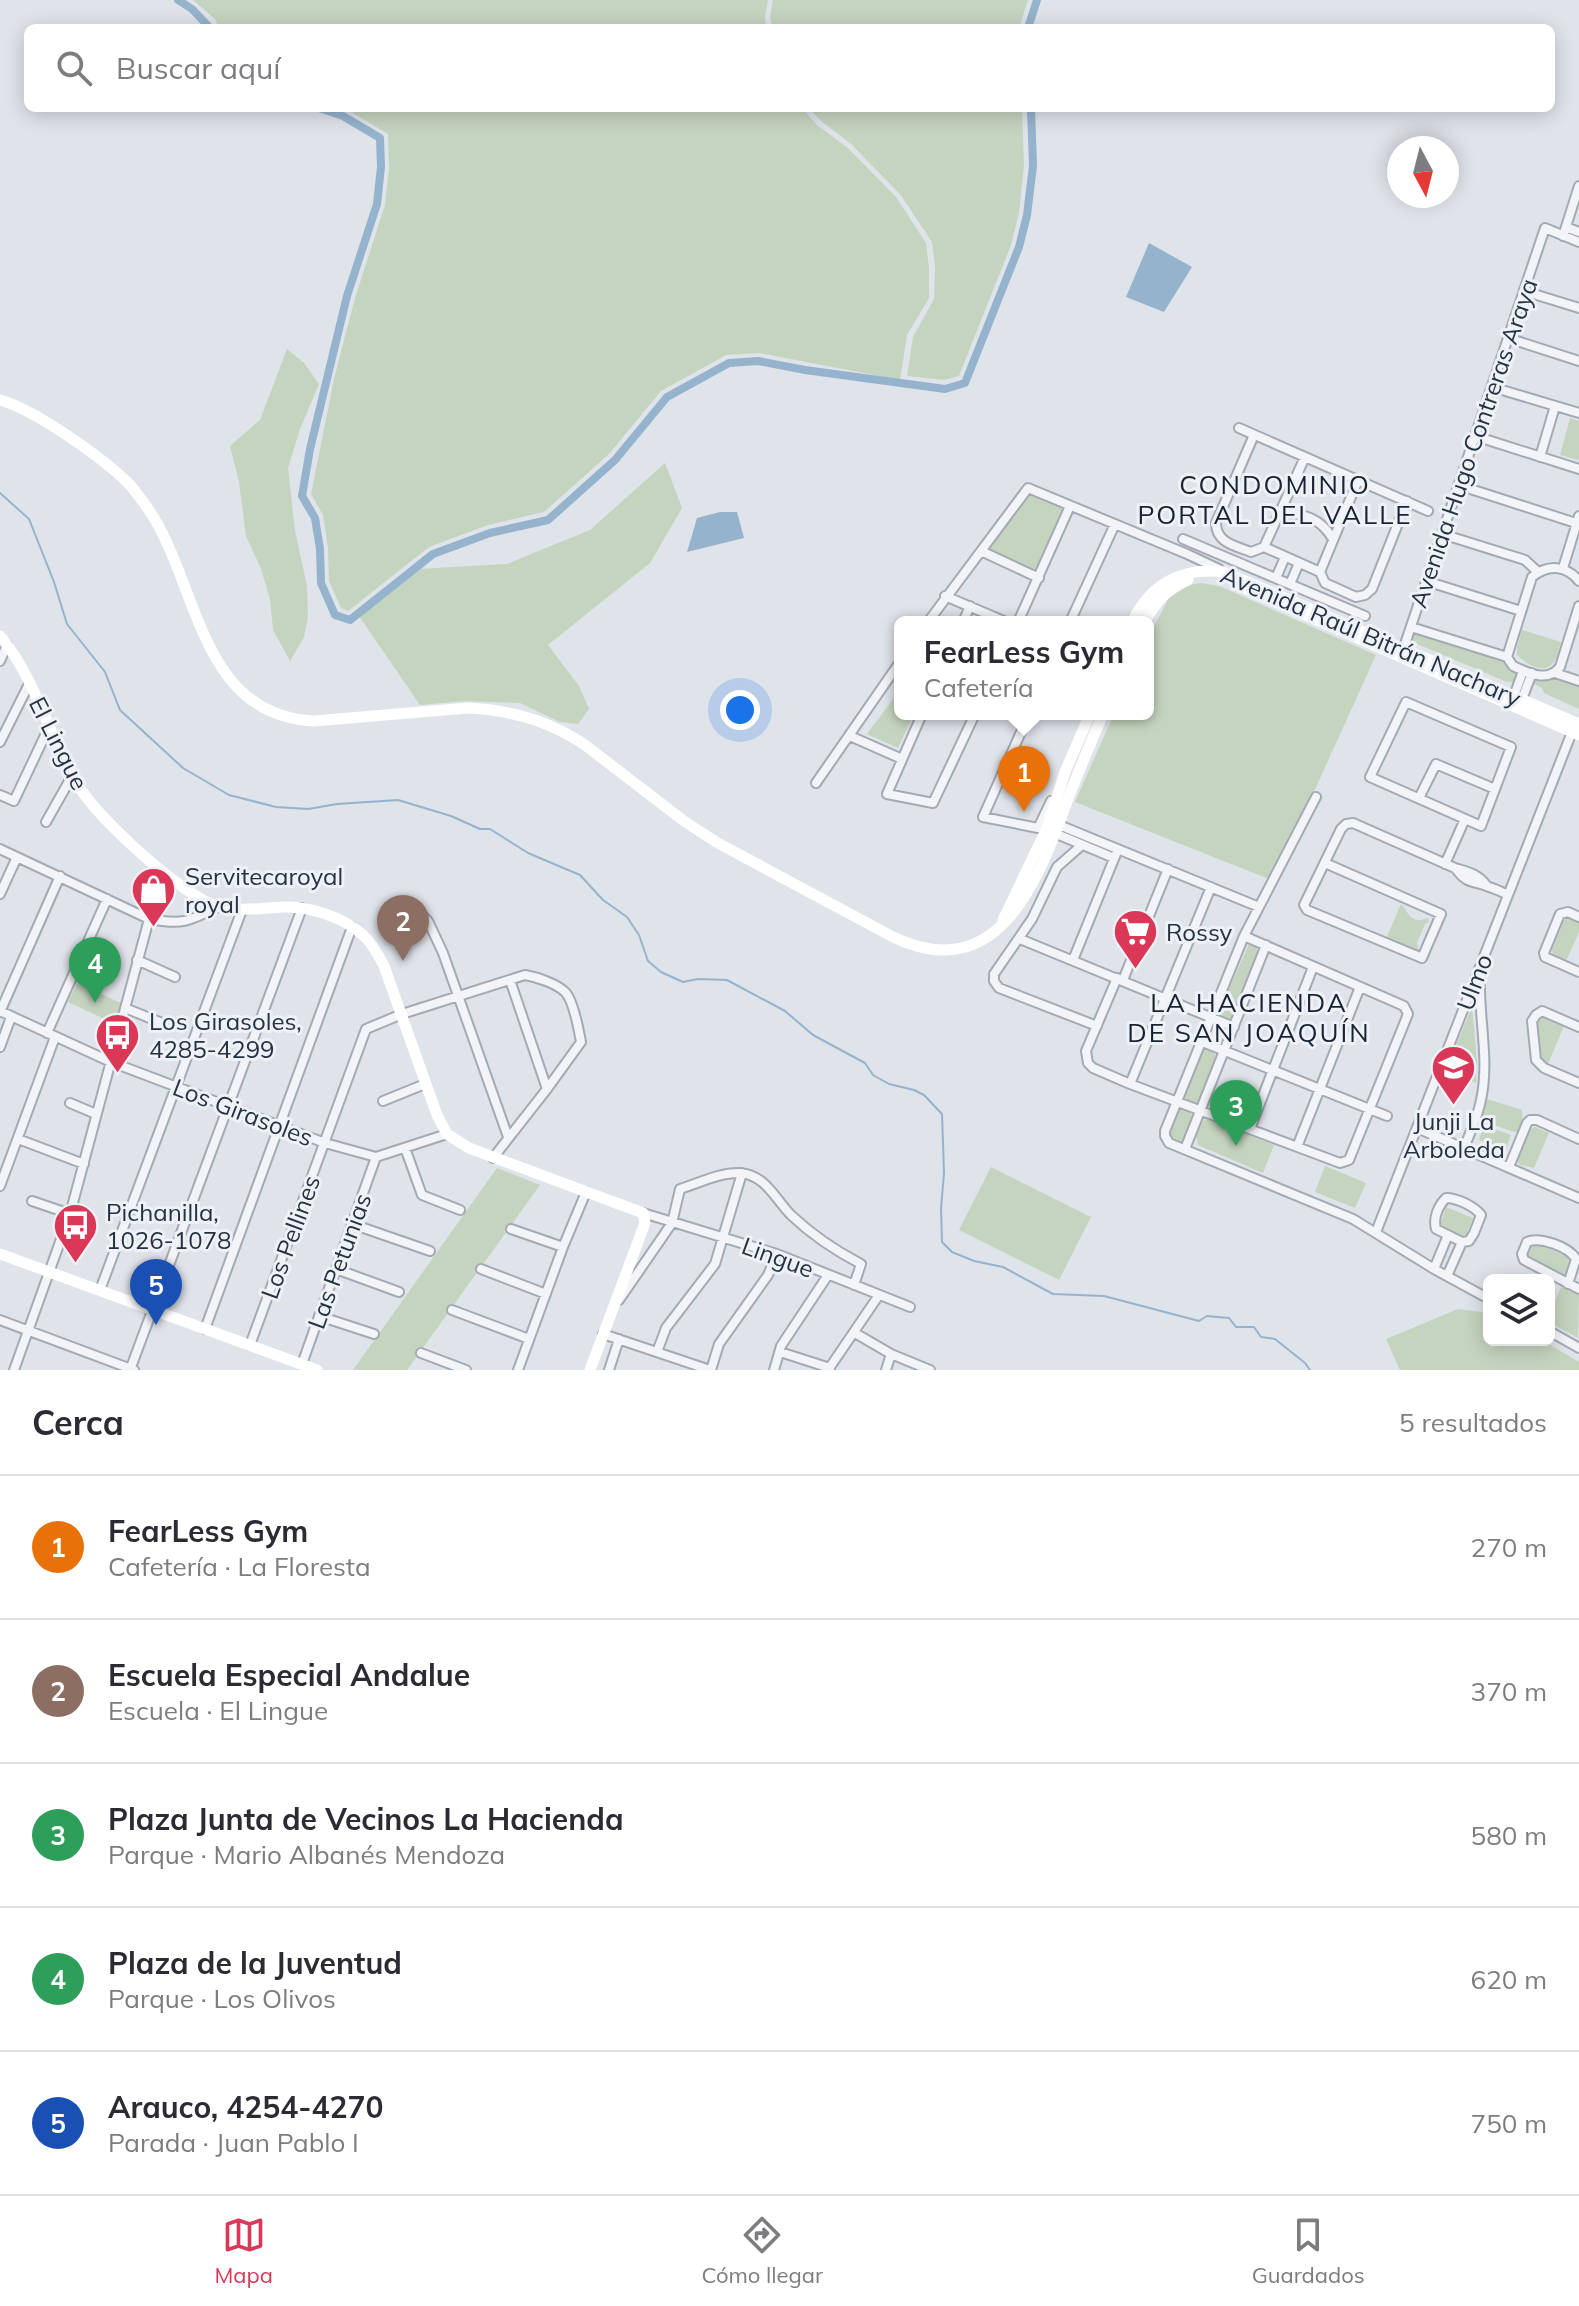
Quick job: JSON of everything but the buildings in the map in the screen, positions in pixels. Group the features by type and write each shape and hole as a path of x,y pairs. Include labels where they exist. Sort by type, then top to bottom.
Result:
{"main road":[{"path":"0,400 20,407 41,420 129,483 155,521 191,606 223,668 239,692 259,707 276,715 304,721 468,708 536,719 569,734 716,842 900,941 926,949 953,950 978,943 1000,928 1100,720"},
{"name":"Avenida Raúl Bitrán Nachary","path":"1136,616 1149,595 1162,584 1184,574 1209,570 1224,572 1343,627 1358,628 1402,652"},
{"name":"Avenida Raúl Bitrán Nachary","path":"1149,616 1171,588 1192,579 1224,579 1519,702 1577,730"},
{"name":"El Lingue","path":"4,640 83,794 138,850 183,887 218,907 242,910 302,908 330,916 352,927 374,947 402,1014 437,1115 447,1134"},
{"path":"1050,829 1065,772 1087,720"},
{"name":"Lingue","path":"447,1134 493,1158 644,1216"},
{"path":"590,1370 644,1216"},
{"path":"0,1254 317,1370"}],"street":[{"path":"1565,231 1579,186"},
{"name":"Avenida Hugo Contreras Araya","path":"1402,652 1545,228 1565,231"},
{"path":"1565,231 1579,232"},
{"path":"1565,231 1579,242"},
{"path":"1524,291 1579,308"},
{"path":"1508,338 1579,361"},
{"path":"1492,387 1579,413"},
{"path":"1540,457 1555,406"},
{"path":"1239,428 1428,511"},
{"path":"1254,435 1216,523 1216,530 1223,540 1251,552 1264,547 1305,457"},
{"path":"1475,436 1579,469"},
{"path":"1320,572 1358,480"},
{"path":"1458,485 1578,521 1563,568"},
{"path":"932,616 1028,488 1224,572"},
{"path":"1264,547 1320,572 1325,583 1356,597 1372,589 1407,501"},
{"path":"1021,616 1070,506"},
{"path":"1280,515 1309,517 1325,528 1333,539"},
{"path":"1073,616 1115,524"},
{"path":"1442,534 1525,560 1538,572"},
{"path":"1183,539 1365,616"},
{"path":"981,551 1039,578"},
{"path":"1181,552 1185,560 1184,574"},
{"path":"1276,578 1285,557"},
{"path":"1290,584 1299,563"},
{"path":"1507,657 1532,577 1548,568 1563,568 1579,581"},
{"path":"1426,581 1521,611"},
{"path":"945,596 992,616"},
{"path":"966,616 970,606"},
{"path":"1411,627 1507,657 1513,666 1542,677 1555,673 1560,667 1576,627 1579,606"},
{"path":"1343,627 1347,608"},
{"path":"1347,608 1358,628"},
{"path":"0,661 4,640"},
{"path":"816,783 894,671"},
{"path":"1519,702 1527,672"},
{"path":"1555,673 1579,681"},
{"path":"0,742 29,684"},
{"path":"1406,702 1511,747 1481,826 1419,798 1370,777 1406,702"},
{"path":"919,720 887,794 933,803 972,720"},
{"path":"1026,720 983,817 1050,829 1168,869 1259,907"},
{"path":"0,795 14,801 49,727"},
{"name":"Ulmo","path":"1376,1232 1508,895 1577,730"},
{"path":"850,736 902,759"},
{"path":"1419,798 1436,764 1495,789"},
{"path":"46,822 72,776"},
{"path":"1316,797 1244,936 1165,1136 1169,1143 1353,1219 1483,1296"},
{"path":"1445,864 1465,819"},
{"path":"1325,863 1441,914 1422,958 1307,910 1304,905 1341,829 1346,824 1353,823 1455,868 1471,884 1486,885 1508,895"},
{"path":"1050,829 1082,845 1116,853"},
{"path":"1082,845 1057,867 1032,919 994,974 994,981 999,988 1097,1026"},
{"path":"0,849 149,919 173,923 189,921 218,907"},
{"path":"1073,960 1116,853"},
{"path":"0,894 17,857"},
{"path":"1168,869 1086,1051 1088,1063 1130,1084 1346,1163 1408,1014 1407,1009 1244,936"},
{"path":"0,1012 60,876"},
{"path":"1130,1084 1211,887"},
{"path":"0,1186 51,1035 107,899"},
{"path":"411,903 428,921 443,953 508,1137"},
{"path":"0,1320 132,1369 302,908"},
{"path":"100,1290 242,910"},
{"path":"1579,917 1568,912 1560,914 1544,953 1545,957 1579,972"},
{"path":"14,1370 70,1214 149,919"},
{"path":"205,1329 352,927"},
{"path":"1020,939 1234,1027"},
{"path":"1185,1149 1266,945"},
{"path":"137,960 175,977"},
{"path":"1464,1148 1482,1092 1480,966"},
{"path":"1250,1129 1313,967"},
{"path":"493,1158 547,1089 581,1042 569,996 563,990 525,975 510,980 547,1089"},
{"name":"Los Pellines","path":"250,1345 366,1029 402,1014 510,980"},
{"path":"1297,1147 1360,987"},
{"path":"125,1008 162,1023"},
{"path":"1579,1027 1542,1011 1532,1021 1536,1060 1544,1068 1579,1083"},
{"name":"Los Girasoles","path":"0,1012 111,1062 325,1143 376,1157"},
{"path":"0,1047 11,1017"},
{"path":"1200,1041 1387,1116"},
{"path":"383,1101 425,1084"},
{"path":"70,1103 96,1114"},
{"path":"1509,1167 1530,1120 1537,1120 1579,1139"},
{"path":"1417,1128 1579,1198"},
{"path":"376,1157 447,1134"},
{"path":"18,1139 84,1164"},
{"path":"405,1148 422,1195 460,1210"},
{"name":"Las Petunias","path":"302,1364 376,1157"},
{"path":"657,1352 666,1328 715,1264 742,1173"},
{"path":"612,1310 672,1223 680,1189 724,1175 742,1173 767,1185 790,1214 838,1252 861,1264 854,1285"},
{"path":"518,1370 586,1192"},
{"path":"1446,1198 1477,1210 1481,1215 1469,1241 1462,1242 1436,1229 1434,1222 1440,1204 1446,1198"},
{"path":"32,1201 70,1214"},
{"name":"Lingue","path":"644,1216 777,1254 910,1307"},
{"path":"352,1224 430,1251"},
{"path":"511,1229 563,1247"},
{"path":"1434,1269 1448,1235"},
{"path":"1568,1284 1576,1273 1573,1253 1546,1242 1533,1239 1527,1242 1522,1254 1524,1260 1568,1284 1579,1289"},
{"path":"1447,1276 1462,1242"},
{"path":"603,1334 710,1370 719,1344 768,1275 777,1254"},
{"path":"336,1269 399,1292"},
{"path":"481,1269 546,1294"},
{"path":"774,1370 781,1346 828,1275"},
{"path":"780,1352 829,1369 879,1295"},
{"path":"452,1310 529,1339"},
{"path":"319,1316 374,1334"},
{"path":"855,1333 891,1354 930,1370"},
{"path":"1555,1334 1579,1348"},
{"path":"609,1370 619,1339"},
{"path":"421,1353 466,1370"},
{"path":"886,1370 891,1354"}],"green space":[{"path":"193,0 768,0 766,24 217,24"},
{"path":"773,0 1028,0 1020,24 771,24"},
{"path":"352,112 806,112 817,125 848,148 896,197 926,243 929,298 907,335 900,380 759,353 726,355 661,391 609,454 544,512 488,525 429,547 348,611 341,608 329,581 323,515 311,494 334,379 355,298 385,205 388,134"},
{"path":"813,112 1022,112 1024,165 1019,213 1011,245 959,376 944,380 907,376 913,337 934,299 932,242 900,194 851,144"},
{"path":"287,349 304,363 319,384 288,468 295,531 307,586 308,617 304,637 290,661 273,630 270,599 246,536 239,482 230,446 260,420"},
{"path":"1570,418 1579,421 1579,460 1560,455"},
{"path":"665,463 682,508 650,563 548,645 579,686 589,709 578,724 560,722 520,703 464,701 420,705 359,616 418,569 507,564 590,530"},
{"path":"1030,494 1060,505 1064,512 1036,572 989,548"},
{"path":"1189,585 1219,586 1376,655 1312,796 1269,879 1075,802 1111,720 1154,720 1154,627 1168,599"},
{"path":"1522,630 1561,642 1550,666 1535,667 1517,655"},
{"path":"1412,632 1504,659 1510,668 1518,672 1515,682 1507,682 1410,641"},
{"path":"1556,676 1579,684 1579,709 1544,693 1542,688 1532,683 1534,678 1542,680"},
{"path":"894,698 894,720 911,720 898,748 867,734"},
{"path":"1401,904 1414,919 1428,918 1429,922 1425,924 1417,943 1419,950 1414,951 1386,939"},
{"path":"1569,918 1579,923 1579,932 1566,961 1553,955 1552,950 1564,920"},
{"path":"1249,944 1256,946 1258,953 1232,1017 1227,1020 1219,1012"},
{"path":"93,952 110,960 97,991 79,982"},
{"path":"77,983 123,1004 117,1025 68,1002"},
{"path":"1472,1006 1477,1062 1476,1083 1448,1071"},
{"path":"1543,1017 1564,1026 1548,1064 1540,1058 1537,1022"},
{"path":"1208,1050 1215,1054 1216,1059 1198,1102 1190,1105 1183,1095 1201,1051"},
{"path":"1487,1099 1522,1110 1518,1133 1481,1121"},
{"path":"1177,1111 1189,1111 1193,1118 1183,1141 1178,1142 1171,1139 1169,1132"},
{"path":"1207,1119 1274,1145 1263,1173 1198,1145 1196,1136"},
{"path":"1484,1125 1511,1135 1506,1149 1479,1140"},
{"path":"1535,1127 1549,1133 1534,1168 1520,1165 1517,1160 1528,1130"},
{"path":"1325,1166 1366,1183 1355,1208 1315,1192"},
{"path":"991,1167 1091,1217 1059,1280 959,1230"},
{"path":"497,1168 540,1185 407,1370 353,1370"},
{"path":"1446,1207 1473,1218 1465,1237 1440,1226"},
{"path":"1536,1243 1574,1260 1569,1275 1565,1278 1525,1256 1528,1244"},
{"path":"1561,1287 1579,1295 1578,1338 1555,1325 1555,1301"},
{"path":"1458,1309 1483,1312 1483,1346 1552,1346 1579,1362 1579,1370 1400,1370 1386,1339"}],"water":[{"path":"1149,243 1192,267 1164,312 1126,297"},
{"path":"720,512 737,512 744,538 687,552 697,518"}],"waterway":[{"path":"178,0 206,24"},
{"path":"1029,24 1037,0"},
{"path":"331,112 380,138 377,204 347,296 310,449 302,496 315,518 321,583 335,615 350,620 433,554 490,533 548,520 615,460 667,397 729,363 758,361 945,389 965,383 1019,247 1027,215 1033,166 1031,112"},
{"path":"0,493 29,519 67,624 105,672 120,710 183,768 229,795 276,807 308,809 398,800 451,816 480,829 490,829 528,853 580,875 603,900 627,917 639,935 648,961 661,972 683,982 727,980 785,1011 813,1035 865,1063 873,1075 889,1084 924,1095 942,1114 942,1242 952,1252 974,1261 1003,1267 1053,1294 1104,1296 1199,1321 1207,1316 1229,1318 1236,1327 1254,1327 1261,1337 1275,1339 1310,1370"}],"place":[{"name":"FearLess Gym","path":"1024,812"},
{"name":"Servitecaroyal royal","path":"154,929"},
{"name":"Escuela Especial Andalue","path":"403,961"},
{"name":"Rossy","path":"1135,971"},
{"name":"Plaza de la Juventud","path":"95,1003"},
{"name":"Los Girasoles, 4285-4299","path":"118,1074"},
{"name":"Junji La Arboleda","path":"1454,1106"},
{"name":"Plaza Junta de Vecinos La Hacienda","path":"1236,1146"},
{"name":"Pichanilla, 1026-1078","path":"75,1265"},
{"name":"Arauco, 4254-4270","path":"156,1325"}],"district":[{"name":"CONDOMINIO PORTAL DEL VALLE","path":"1275,499"},
{"name":"LA HACIENDA DE SAN JOAQUÍN","path":"1249,1017"}]}
